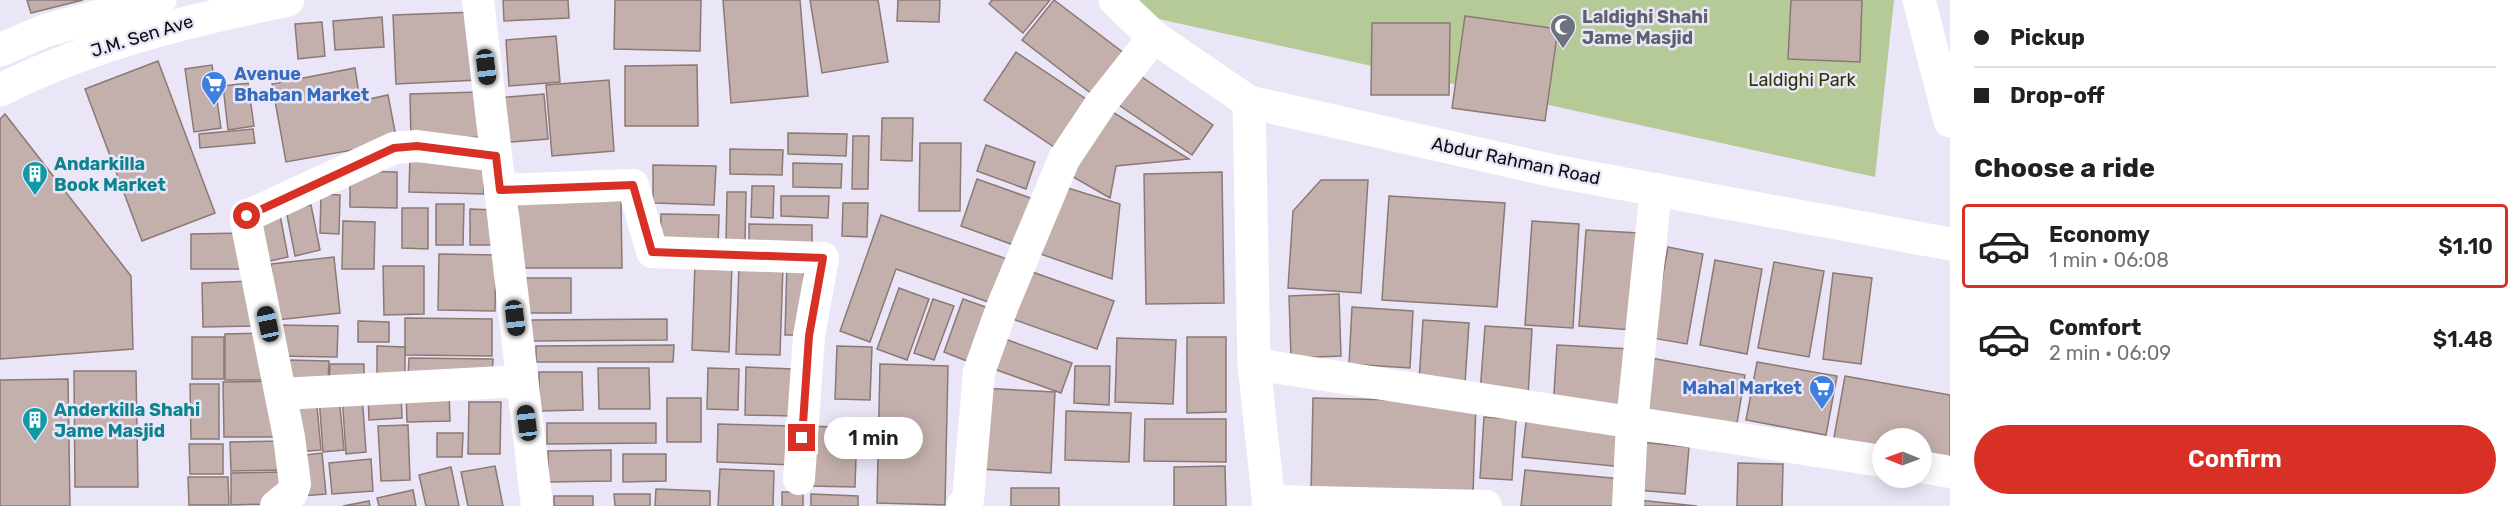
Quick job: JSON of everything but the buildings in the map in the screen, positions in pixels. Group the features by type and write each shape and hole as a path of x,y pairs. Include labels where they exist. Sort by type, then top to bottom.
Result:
{"main road":[{"name":"J.M. Sen Ave","path":"0,50 47,30 160,0"},
{"name":"J.M. Sen Ave","path":"0,90 31,75 116,42 189,20 288,0"},
{"name":"Abdur Rahman Road","path":"1115,0 1154,37 1249,102 1554,171 1950,244"},
{"path":"1919,0 1950,121"},
{"path":"1249,102 1254,364 1269,503"}],"street":[{"path":"478,0 537,506"},
{"path":"962,506 968,500 979,372 1003,305 1064,159 1100,105 1154,37"},
{"path":"276,506 292,493 295,483 281,394 246,221 247,216 394,148 417,146 496,156"},
{"path":"500,190 633,185 652,252 823,258 809,336 799,479"},
{"path":"1628,506 1632,422 1656,189"},
{"path":"1254,364 1872,459"},
{"path":"281,394 522,381"},
{"path":"1932,469 1950,472"},
{"path":"1269,503 1486,506"}],"green space":[{"name":"Laldighi Park","path":"1137,0 1894,0 1875,177 1145,16"}],"place":[{"name":"Laldighi Shahi Jame Masjid","path":"1563,50"},
{"name":"Avenue Bhaban Market","path":"214,107"},
{"name":"Andarkilla Book Market","path":"35,197"},
{"name":"Mahal Market","path":"1822,411"},
{"name":"Anderkilla Shahi Jame Masjid","path":"35,443"}],"route":[{"path":"247,216 364,160 394,148 417,146 496,156 500,190 633,185 652,252 823,258 809,336 802,438"}]}
